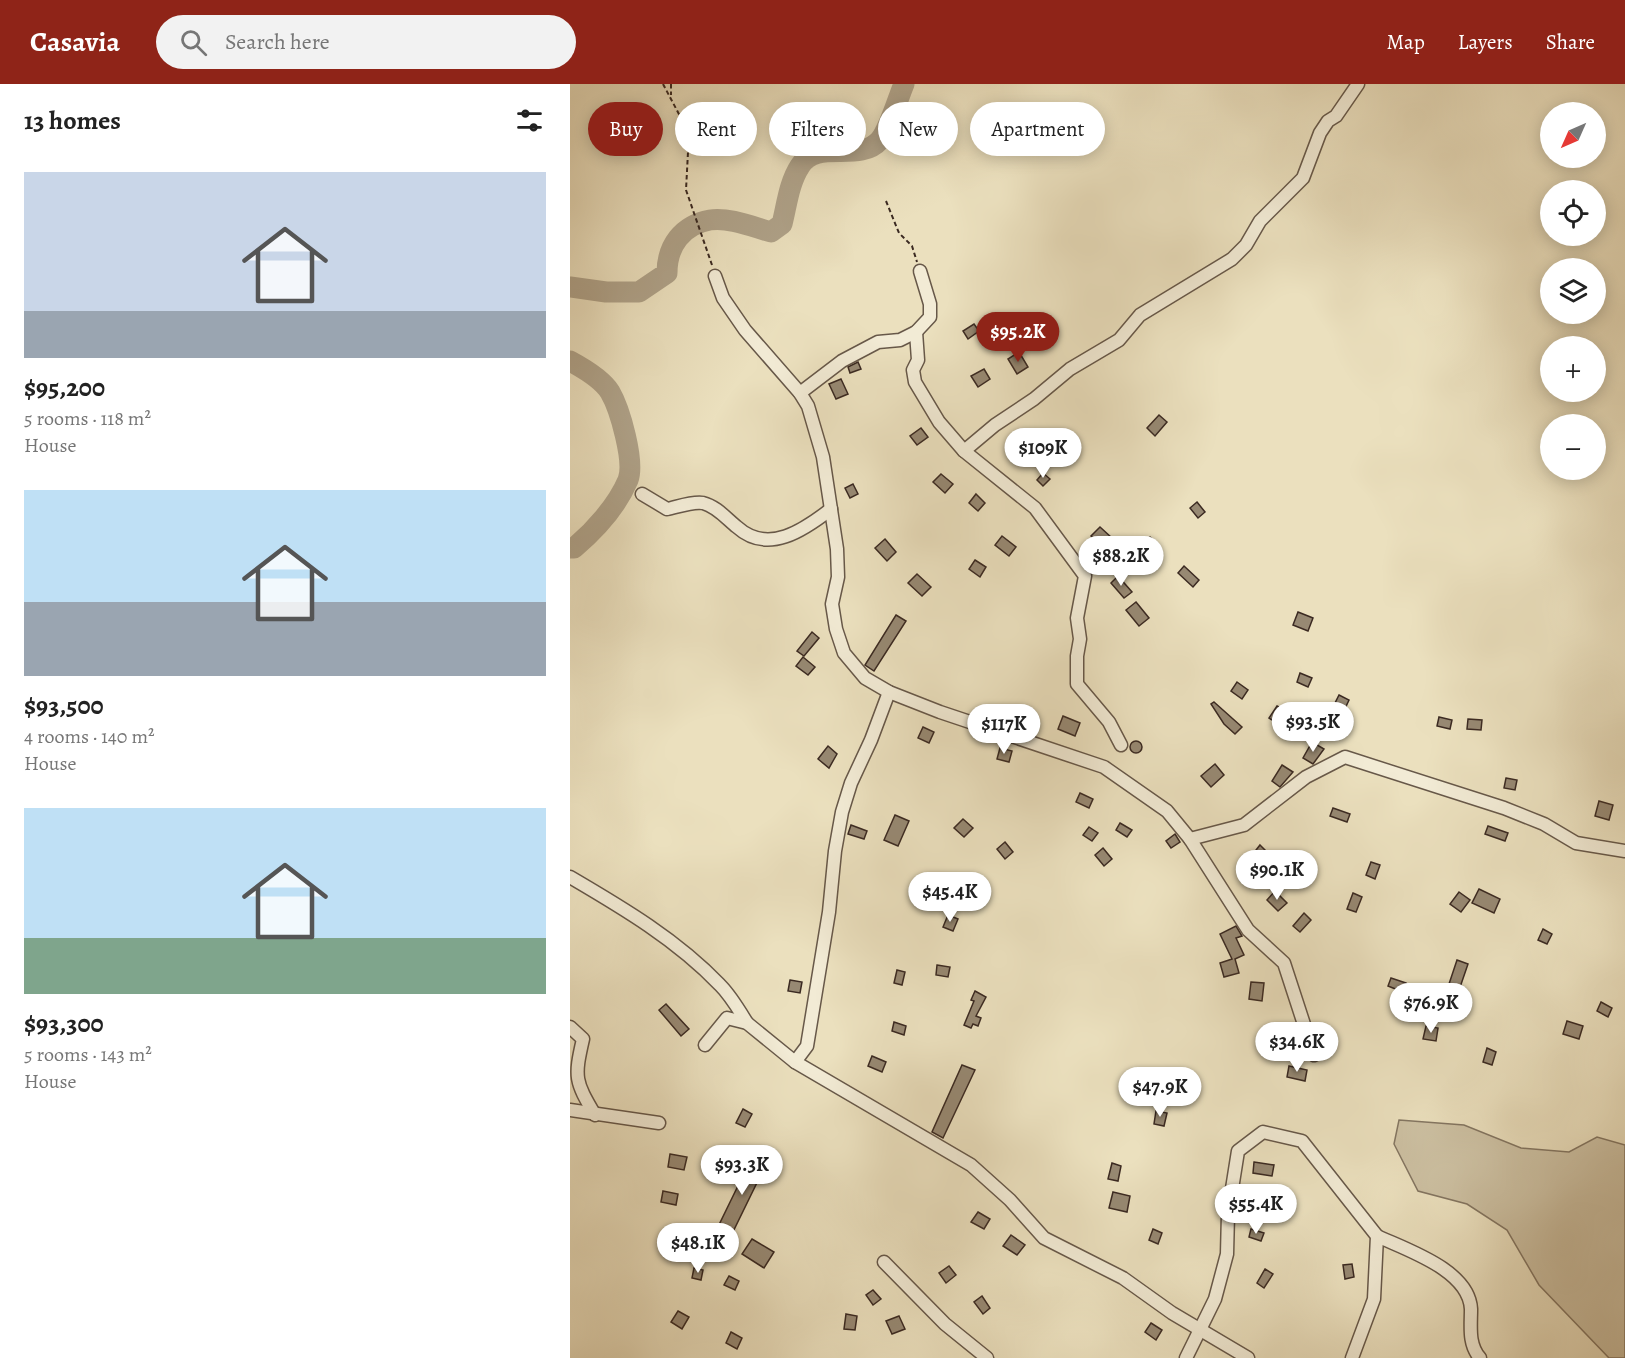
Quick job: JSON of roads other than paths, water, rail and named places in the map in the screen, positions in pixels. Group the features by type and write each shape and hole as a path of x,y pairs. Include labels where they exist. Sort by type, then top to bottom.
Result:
{"street":[{"path":"964,451 994,425 1034,399 1070,369 1119,340 1140,315 1232,259 1246,245 1260,221 1303,178 1320,133 1328,121 1336,116 1358,84"},
{"path":"713,271 723,298 745,330 800,393 808,406 823,457 837,549 838,577 832,604 836,629 844,653 865,678 889,692 940,712 1104,767 1167,811 1190,839 1248,930 1284,963 1314,1055"},
{"path":"800,393 842,361 878,342 900,340 916,332 930,317 930,304 920,272"},
{"path":"916,332 918,360 913,370 915,382 939,422 964,451 1035,508 1085,576 1077,618 1080,639 1077,656 1077,684 1109,722 1121,745"},
{"path":"642,494 667,509 702,502 717,510 744,534 774,541 807,528 831,509"},
{"path":"795,1062 807,1046 829,912 835,851 842,812 851,783 871,740 889,692"},
{"path":"1190,839 1244,825 1306,777 1345,757 1504,808 1544,824 1576,843 1625,851"},
{"path":"570,877 629,911 674,944 721,986 747,1023 795,1062 971,1164 1010,1200 1044,1238 1123,1278 1143,1294 1199,1330 1248,1358"},
{"path":"705,1045 727,1018 747,1023"},
{"path":"570,1027 584,1039 578,1061 578,1086 595,1115"},
{"path":"570,1110 659,1122"},
{"path":"1186,1358 1215,1299 1227,1254 1228,1214 1238,1151 1263,1132 1302,1141 1377,1236 1440,1266 1462,1285 1471,1306 1470,1338 1480,1358"},
{"path":"1352,1358 1374,1299 1377,1236"},
{"path":"884,1262 945,1324 987,1358"}],"waterway":[{"path":"570,287 606,292 639,292 667,273 670,254 678,238 691,227 710,220 741,223 771,232 782,224 796,173 807,158 827,152 861,150 871,147 883,135 904,84"},
{"path":"570,361 586,370 607,387 618,410 630,461 628,480 611,508 582,541 574,548 570,548"}]}
